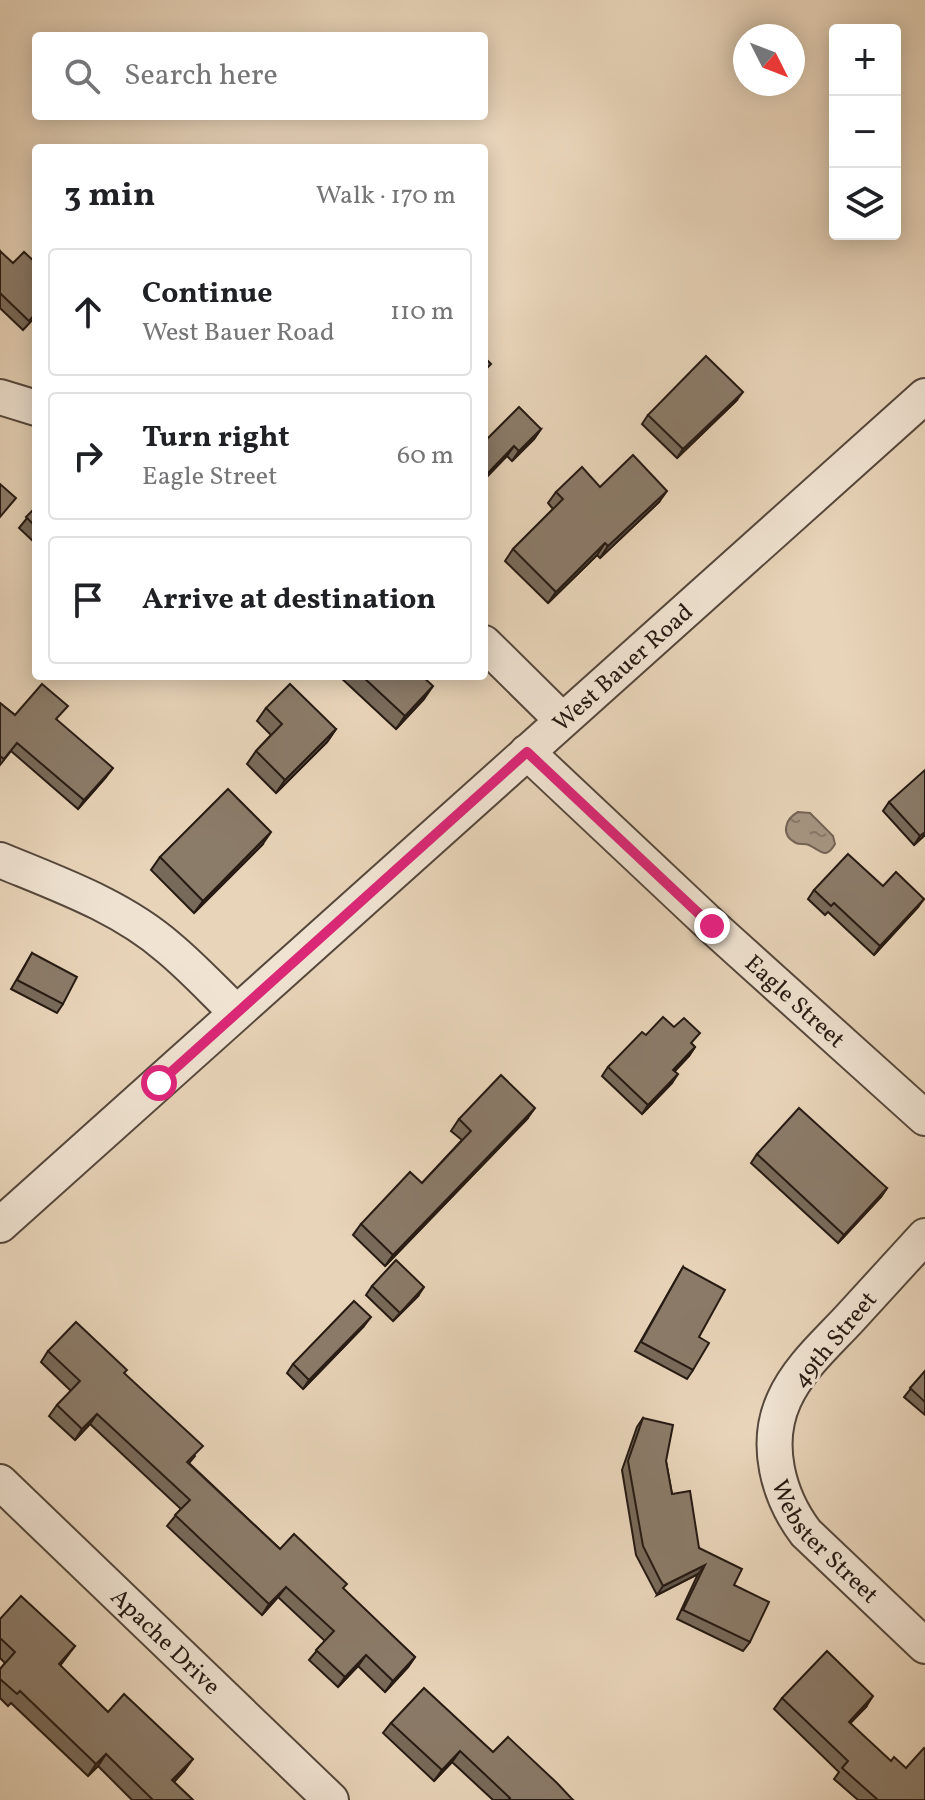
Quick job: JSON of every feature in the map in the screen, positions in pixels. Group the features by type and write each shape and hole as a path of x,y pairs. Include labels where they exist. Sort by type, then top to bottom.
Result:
{"street":[{"name":"West Bauer Road","path":"0,1225 925,396"},
{"path":"0,397 32,407"},
{"path":"488,647 562,720"},
{"name":"Eagle Street","path":"527,752 712,926 925,1118"},
{"path":"0,860 117,912 168,946 236,1012"},
{"name":"49th Street","path":"775,1458 777,1427 784,1400 804,1368 925,1236"},
{"name":"Webster Street","path":"775,1458 782,1494 806,1533 925,1646"},
{"name":"Apache Drive","path":"0,1482 331,1800"}],"water":[{"path":"798,812 810,813 833,836 835,844 829,852 823,853 791,840 786,832 787,823"}],"building":[{"path":"0,251 13,263 24,252 32,259 32,318 29,321 0,293"},
{"path":"706,356 743,392 683,449 648,415"},
{"path":"519,407 541,429 519,451 514,446 488,473 488,438"},
{"path":"633,455 667,491 608,546 605,543 556,592 513,549 563,499 556,492 582,467 600,487"},
{"path":"0,484 16,498 0,517"},
{"path":"366,680 426,680 433,686 405,716"},
{"path":"42,684 68,706 56,719 113,768 84,800 17,743 4,759 0,756 0,703 15,715"},
{"path":"290,684 336,729 285,780 256,751 282,724 266,708"},
{"path":"925,770 925,832 920,836 889,802"},
{"path":"228,789 271,832 203,901 160,857"},
{"path":"848,854 883,886 896,872 924,899 880,946 834,903 831,906 814,890"},
{"path":"32,953 77,977 63,1004 17,980"},
{"path":"663,1017 674,1027 684,1018 700,1033 691,1043 695,1047 673,1070 678,1074 648,1105 608,1067 642,1032 646,1035"},
{"path":"501,1075 535,1108 393,1255 361,1224 410,1172 422,1183 471,1131 459,1119"},
{"path":"799,1108 887,1188 844,1235 757,1154"},
{"path":"396,1260 424,1287 400,1313 372,1286"},
{"path":"683,1267 725,1290 699,1337 709,1343 693,1370 641,1342"},
{"path":"354,1301 371,1317 309,1380 293,1364"},
{"path":"76,1322 127,1370 124,1373 203,1446 187,1462 280,1549 294,1534 347,1584 343,1588 415,1657 393,1681 366,1655 345,1677 316,1650 334,1631 286,1587 269,1604 175,1515 190,1500 97,1414 82,1429 57,1405 80,1381 48,1351"},
{"path":"925,1371 925,1402 910,1388"},
{"path":"643,1418 673,1425 666,1461 672,1494 690,1491 699,1548 742,1569 734,1585 769,1602 750,1642 683,1610 705,1565 663,1586 643,1546 628,1461"},
{"path":"21,1596 75,1646 59,1664 108,1712 124,1694 193,1759 172,1780 193,1800 153,1800 106,1754 96,1764 20,1691 17,1694 0,1679 0,1669 15,1652 0,1638 0,1619"},
{"path":"827,1651 873,1696 849,1722 891,1761 894,1757 906,1768 925,1749 925,1800 878,1800 842,1768 848,1761 782,1698"},
{"path":"424,1688 493,1752 508,1737 573,1800 508,1800 510,1798 460,1751 442,1770 391,1723"}],"route":[{"path":"159,1083 527,752 712,926"}]}
